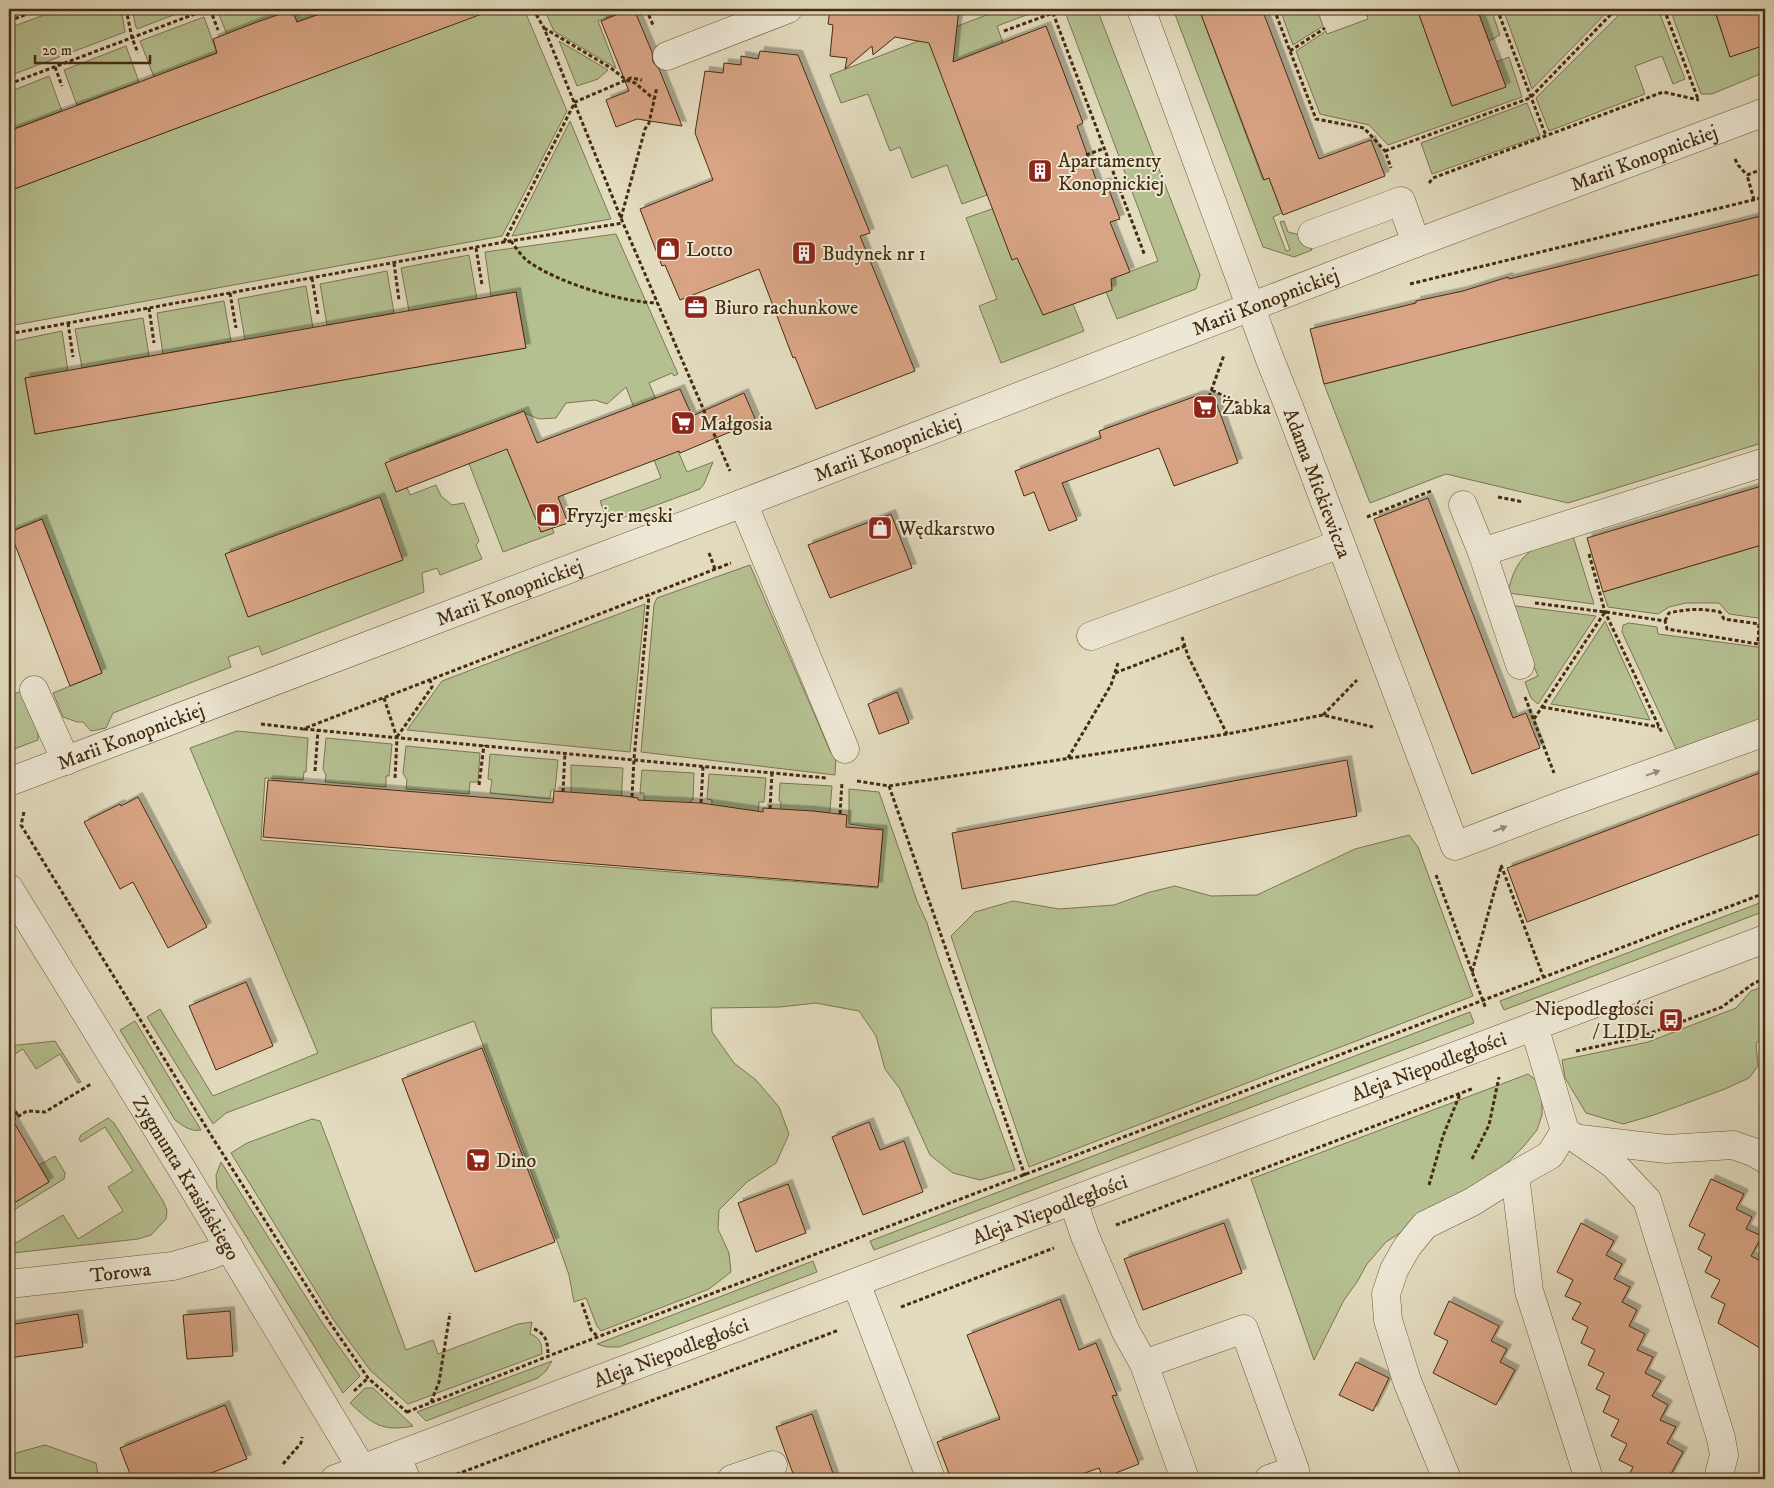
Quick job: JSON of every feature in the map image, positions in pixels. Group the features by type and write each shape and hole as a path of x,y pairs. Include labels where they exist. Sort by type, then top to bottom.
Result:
{"street":[{"path":"664,59 788,9"},
{"name":"Adama Mickiewicza","path":"1141,9 1250,306 1455,846 1765,732"},
{"name":"Marii Konopnickiej","path":"11,782 743,503 1250,306 1765,112"},
{"path":"1312,234 1401,201 1416,243"},
{"path":"1482,552 1765,462"},
{"path":"743,503 845,749"},
{"path":"1463,505 1482,552 1520,665"},
{"path":"1091,636 1340,544"},
{"path":"34,690 66,761"},
{"name":"Zygmunta Krasińskiego","path":"9,888 229,1246 362,1469"},
{"name":"Aleja Niepodległości","path":"335,1479 362,1469 402,1467 856,1284 1765,939"},
{"path":"1534,1026 1569,1134 1613,1164 1647,1200 1718,1429 1721,1467 1738,1479"},
{"path":"1569,1134 1667,1149 1733,1145 1765,1159"},
{"path":"1447,1479 1407,1381 1388,1320 1386,1294 1394,1270 1407,1247 1425,1225 1472,1202 1550,1155 1569,1134"},
{"path":"1515,1175 1529,1291 1588,1479"},
{"path":"1073,1201 1085,1236 1126,1332 1144,1364 1185,1479"},
{"name":"Torowa","path":"9,1284 173,1266 211,1256 229,1246"},
{"path":"856,1284 931,1479"},
{"path":"1144,1364 1244,1329 1294,1470 1269,1479"},
{"path":"732,1479 773,1466"}],"path":[{"path":"9,21 40,9"},
{"path":"126,9 132,38 138,54"},
{"path":"9,84 209,9 218,30"},
{"path":"533,9 544,28 621,219 730,472"},
{"path":"1274,9 1316,119 1364,128 1385,151 1394,176"},
{"path":"1497,9 1546,136"},
{"path":"1385,151 1530,98 1616,9"},
{"path":"1664,9 1698,100"},
{"path":"1004,31 1053,13 1145,256"},
{"path":"544,28 611,68 654,99"},
{"path":"1290,51 1325,28"},
{"path":"504,242 575,102 631,78 642,80 653,77 664,59"},
{"path":"621,219 645,128 649,123 664,59"},
{"path":"55,67 62,86"},
{"path":"1404,210 1433,178 1663,92 1706,101"},
{"path":"1086,155 1105,148"},
{"path":"1754,200 1747,175 1765,168"},
{"path":"1404,286 1765,197"},
{"path":"9,334 504,242 623,223"},
{"path":"511,241 528,261 552,274 610,296 638,303 658,303"},
{"path":"476,248 482,285"},
{"path":"394,263 399,300"},
{"path":"312,278 318,314"},
{"path":"230,293 236,328"},
{"path":"149,308 154,343"},
{"path":"68,323 73,357"},
{"path":"1209,397 1226,349"},
{"path":"1212,390 1261,415"},
{"path":"9,490 9,510"},
{"path":"1542,708 1659,727 1605,612 1587,548"},
{"path":"632,798 649,595"},
{"path":"1498,599 1665,621"},
{"path":"1171,607 1188,656 1227,734"},
{"path":"1765,624 1724,619 1720,612 1703,608 1668,614 1665,621 1667,629 1758,644 1765,643"},
{"path":"1544,747 1534,719 1605,612"},
{"path":"1068,758 1111,685 1131,621"},
{"path":"1758,644 1759,624"},
{"path":"1114,673 1185,646"},
{"path":"1323,715 1361,675"},
{"path":"397,738 432,687 430,680"},
{"path":"384,698 397,738 395,778"},
{"path":"315,771 318,730"},
{"path":"479,785 484,745"},
{"path":"563,792 565,752"},
{"path":"701,803 703,766"},
{"path":"770,809 772,772"},
{"path":"840,814 842,779"},
{"path":"11,782 27,801 21,825 328,1320 368,1378 412,1417"},
{"path":"888,786 1024,1176"},
{"path":"1472,972 1501,866"},
{"path":"407,1412 598,1337 1460,1010 1482,999 1765,893"},
{"path":"1538,962 1543,976"},
{"path":"1471,1162 1489,1125 1499,1077"},
{"path":"12,1120 27,1111 46,1112 97,1080"},
{"path":"1425,1225 1424,1203 1443,1136 1460,1094"},
{"path":"9,1100 18,1116"},
{"path":"582,1303 592,1330 598,1337"},
{"path":"430,1403 439,1382 450,1313"},
{"path":"534,1329 544,1335 548,1357"},
{"path":"354,1391 368,1378"},
{"path":"283,1464 301,1443 302,1435"}],"green space":[{"path":"60,9 121,9 125,32 9,76 9,28"},
{"path":"132,9 189,9 137,29"},
{"path":"226,9 276,9 283,28 232,47 218,12"},
{"path":"292,9 334,9 297,22"},
{"path":"479,9 524,9 567,111 502,236 9,326 9,191 480,14"},
{"path":"544,9 629,9 598,21 616,68 554,31"},
{"path":"1002,9 1043,9 997,26 1008,57 955,111 987,195 962,204 947,165 912,178 900,147 890,151 868,94 841,103 830,75"},
{"path":"1064,9 1097,9 1200,275 1196,289 1117,319 1102,282 1158,261"},
{"path":"1173,9 1199,9 1263,180 1269,178 1282,213 1273,217 1286,251 1290,250 1280,222 1284,221 1288,232 1305,236 1312,250 1294,257 1263,247"},
{"path":"1280,9 1317,9 1323,26 1293,45"},
{"path":"1365,9 1417,9 1452,106 1505,87 1496,62 1509,57 1522,97 1388,145 1369,125 1320,114 1296,51 1326,31 1327,34 1368,19"},
{"path":"1477,9 1491,9 1500,35 1489,41"},
{"path":"1503,9 1610,9 1532,89"},
{"path":"1625,9 1658,9 1685,79 1673,84 1662,56 1635,66 1645,94 1549,131 1536,98"},
{"path":"1670,9 1732,9 1716,15 1730,56 1765,45 1765,72 1712,94 1701,94"},
{"path":"204,17 217,53 154,77 140,41"},
{"path":"559,41 608,70 598,79 577,86"},
{"path":"126,46 139,82 77,105 64,70"},
{"path":"49,76 62,111 9,131 9,92"},
{"path":"1527,103 1540,136 1432,174 1421,143"},
{"path":"570,121 611,219 512,236"},
{"path":"992,209 1021,256 1043,315 1073,304 1084,331 1001,363 979,306 997,299 966,218"},
{"path":"616,234 678,374 674,376 672,373 649,383 687,472 713,462 700,489 608,523 600,501 661,478 626,387 607,404 595,400 566,403 556,418 539,419 522,412 497,422 541,532 552,528 554,533 503,552 458,435 411,453 404,480 410,495 436,485 441,496 452,505 464,503 479,541 476,545 482,559 440,575 437,568 422,573 424,592 262,655 259,646 228,657 231,667 113,713 106,728 91,731 83,722 63,717 53,693 102,673 42,519 10,532 15,502 9,448 9,342 62,331 68,371 25,378 35,434 526,348 516,292 491,296 485,252"},
{"path":"469,255 477,299 409,311 401,268"},
{"path":"387,271 394,313 327,325 320,284"},
{"path":"1765,273 1765,442 1568,503 1446,474 1370,503 1324,384"},
{"path":"306,286 313,328 245,340 238,299"},
{"path":"224,301 231,341 163,354 157,313"},
{"path":"143,318 149,356 82,368 75,329"},
{"path":"1572,533 1594,604 1508,593 1516,568 1522,559 1538,547"},
{"path":"1765,544 1765,619 1729,614 1719,603 1686,603 1669,607 1658,614 1608,607 1603,592"},
{"path":"750,565 831,753 836,756 835,775 641,752 654,605 657,598"},
{"path":"645,604 630,752 407,730 442,681"},
{"path":"1508,605 1596,616 1538,704 1531,698 1525,682 1538,676"},
{"path":"1605,621 1650,720 1551,704"},
{"path":"1629,623 1657,627 1658,634 1765,648 1765,718 1676,749 1622,632 1623,625"},
{"path":"21,691 38,732 38,740 9,751 9,697"},
{"path":"237,731 308,738 306,772 304,772 303,780 265,778 261,840 878,888 883,829 849,824 849,789 879,792 1015,1170 980,1180 953,1173 930,1155 900,1089 885,1069 876,1036 859,1011 816,1003 780,1007 711,1008 712,1032 734,1063 756,1080 779,1107 789,1134 776,1163 747,1182 719,1210 718,1229 729,1253 731,1272 709,1289 601,1331 597,1326 586,1298 574,1302 569,1275 557,1241 474,1021 226,1113 213,1124 147,1017 160,1009 213,1096 318,1053 190,748"},
{"path":"326,738 392,744 389,776 386,776 386,787 325,782 326,775 323,769"},
{"path":"406,746 480,753 478,782 470,782 469,794 406,789 407,780 403,773"},
{"path":"490,754 558,760 555,790 551,790 550,799 490,793 492,780 488,779"},
{"path":"571,765 623,768 621,803 571,800"},
{"path":"642,770 694,773 693,800 691,800 690,808 644,805 644,793 640,793"},
{"path":"709,774 766,778 764,802 759,802 758,815 711,813 712,800 707,799"},
{"path":"780,783 832,786 829,821 780,818"},
{"path":"1409,835 1418,847 1473,996 1029,1167 951,936 975,912 1013,901 1059,909 1114,905 1150,892 1175,886 1211,896 1257,895 1355,849"},
{"path":"1765,901 1765,911 1504,1010 1500,1001"},
{"path":"1765,986 1765,1037 1756,1043 1758,1066 1749,1078 1725,1089 1654,1115 1623,1124 1586,1113 1565,1078 1562,1060 1648,1042 1736,1008 1751,991"},
{"path":"1470,1012 1474,1023 874,1250 870,1241"},
{"path":"135,1021 201,1130 190,1129 175,1120 120,1030"},
{"path":"55,1041 81,1082 78,1083 60,1054 36,1069 23,1049 9,1058 9,1046"},
{"path":"1528,1074 1537,1081 1542,1098 1542,1115 1537,1130 1503,1167 1386,1242 1367,1264 1344,1300 1314,1360 1251,1179"},
{"path":"108,1118 114,1123 163,1201 167,1210 166,1219 151,1235 138,1239 13,1253 9,1251 9,1247 63,1215 78,1239 123,1211 108,1187 133,1171 105,1127 81,1142 79,1139 81,1135"},
{"path":"312,1119 320,1121 406,1350 433,1340 438,1354 518,1324 532,1322 530,1334 540,1341 542,1354 408,1404 370,1370 333,1319 231,1153 247,1143"},
{"path":"55,1156 65,1173 64,1179 9,1213 9,1206 49,1182 39,1165"},
{"path":"221,1162 323,1324 360,1376 343,1393 217,1189 216,1175"},
{"path":"813,1261 817,1272 619,1347 607,1347 597,1344"},
{"path":"552,1361 546,1371 538,1378 426,1421 417,1412"},
{"path":"365,1388 373,1388 413,1426 402,1428 385,1427 378,1425 365,1416 350,1403"},
{"path":"45,1445 96,1463 99,1479 9,1479 9,1455"}],"building":[{"path":"334,9 486,9 487,12 9,191 9,131 217,53 213,39 257,22 292,10 297,22"},
{"path":"634,9 652,52 653,62 659,69 682,126 637,119 616,127 606,100 629,91 601,21"},
{"name":"Apartamenty Konopnickiej","path":"830,9 959,9 953,62 1046,26 1083,123 1077,126 1098,185 1106,182 1120,219 1110,222 1130,272 1111,279 1112,290 1043,315 1017,258 1012,260 929,43 895,37 873,55 872,46 845,69 847,58 830,56 833,25 828,24"},
{"path":"1199,9 1262,9 1319,159 1371,140 1385,176 1283,215 1269,178 1264,180"},
{"path":"1417,9 1477,9 1506,87 1452,106"},
{"path":"1732,9 1765,9 1765,45 1730,57 1716,14"},
{"name":"Budynek nr 1","path":"760,51 798,55 870,233 860,236 915,371 816,409 795,357 793,358 759,269 680,300 665,265 662,266 640,209 713,180 695,133 705,71 723,73 724,63 741,65 741,56 758,59"},
{"path":"1765,215 1765,273 1324,384 1310,329 1416,303 1416,301 1463,291 1508,277 1509,279"},
{"path":"516,292 526,348 35,434 25,378"},
{"path":"680,389 692,416 744,393 756,421 680,453 679,451 558,497 568,523 541,532 507,449 396,492 385,463 524,411 537,443"},
{"path":"1199,395 1211,397 1216,402 1238,463 1174,486 1159,448 1062,483 1077,520 1049,531 1034,492 1024,496 1015,471 1101,438 1099,431"},
{"path":"1765,485 1765,544 1603,592 1587,538"},
{"path":"380,497 403,560 248,617 225,554"},
{"path":"1428,498 1513,718 1526,713 1540,748 1472,774 1374,519"},
{"path":"891,514 912,568 830,598 808,545"},
{"path":"42,519 102,673 70,686 10,532"},
{"path":"897,692 909,723 879,734 868,704"},
{"path":"1347,760 1357,816 962,889 952,833"},
{"path":"1765,771 1765,832 1527,922 1507,868"},
{"path":"268,780 553,803 554,791 624,796 638,798 638,800 701,803 763,812 763,808 847,815 846,827 883,830 878,887 263,837"},
{"path":"138,797 207,927 168,948 133,882 120,889 84,822"},
{"path":"246,982 273,1046 216,1070 189,1006"},
{"name":"Dino","path":"482,1048 555,1242 475,1272 402,1079"},
{"path":"9,1114 49,1182 9,1206"},
{"path":"869,1122 880,1150 904,1141 923,1192 863,1215 832,1137"},
{"path":"1711,1179 1744,1194 1736,1209 1752,1217 1746,1229 1762,1236 1751,1256 1765,1263 1765,1351 1718,1323 1725,1304 1711,1297 1720,1280 1705,1272 1712,1257 1698,1249 1705,1234 1689,1226"},
{"path":"788,1184 806,1233 756,1252 738,1203"},
{"path":"1224,1223 1242,1273 1143,1310 1124,1259"},
{"path":"1581,1223 1614,1241 1606,1255 1622,1264 1614,1279 1630,1287 1622,1302 1637,1310 1629,1326 1645,1334 1637,1350 1653,1357 1645,1373 1661,1381 1652,1396 1668,1405 1660,1420 1676,1427 1667,1443 1683,1452 1668,1479 1627,1479 1633,1467 1619,1460 1627,1444 1611,1436 1619,1420 1603,1412 1610,1396 1596,1389 1604,1373 1588,1365 1595,1350 1581,1343 1588,1327 1572,1319 1581,1303 1565,1296 1573,1280 1557,1272"},
{"path":"1060,1299 1079,1350 1096,1343 1117,1395 1112,1396 1139,1464 1103,1478 1099,1468 1068,1479 951,1479 937,1442 1000,1419 967,1335"},
{"path":"1449,1301 1499,1326 1491,1341 1507,1349 1500,1362 1515,1370 1496,1405 1433,1373 1448,1341 1434,1334"},
{"path":"230,1311 233,1356 187,1359 183,1315"},
{"path":"78,1314 83,1347 9,1358 9,1325"},
{"path":"1356,1362 1389,1378 1373,1411 1339,1395"},
{"path":"225,1405 247,1459 196,1479 132,1479 120,1448"},
{"path":"812,1414 835,1479 795,1479 776,1427"}],"place":[{"name":"Apartamenty Konopnickiej","path":"1040,171"},
{"name":"Lotto","path":"668,249"},
{"name":"Budynek nr 1","path":"804,253"},
{"name":"Biuro rachunkowe","path":"696,307"},
{"name":"Żabka","path":"1205,407"},
{"name":"Małgosia","path":"683,423"},
{"name":"Fryzjer męski","path":"548,515"},
{"name":"Wędkarstwo","path":"880,528"},
{"name":"Niepodległości / LIDL","path":"1671,1020"},
{"name":"Dino","path":"478,1160"}]}
